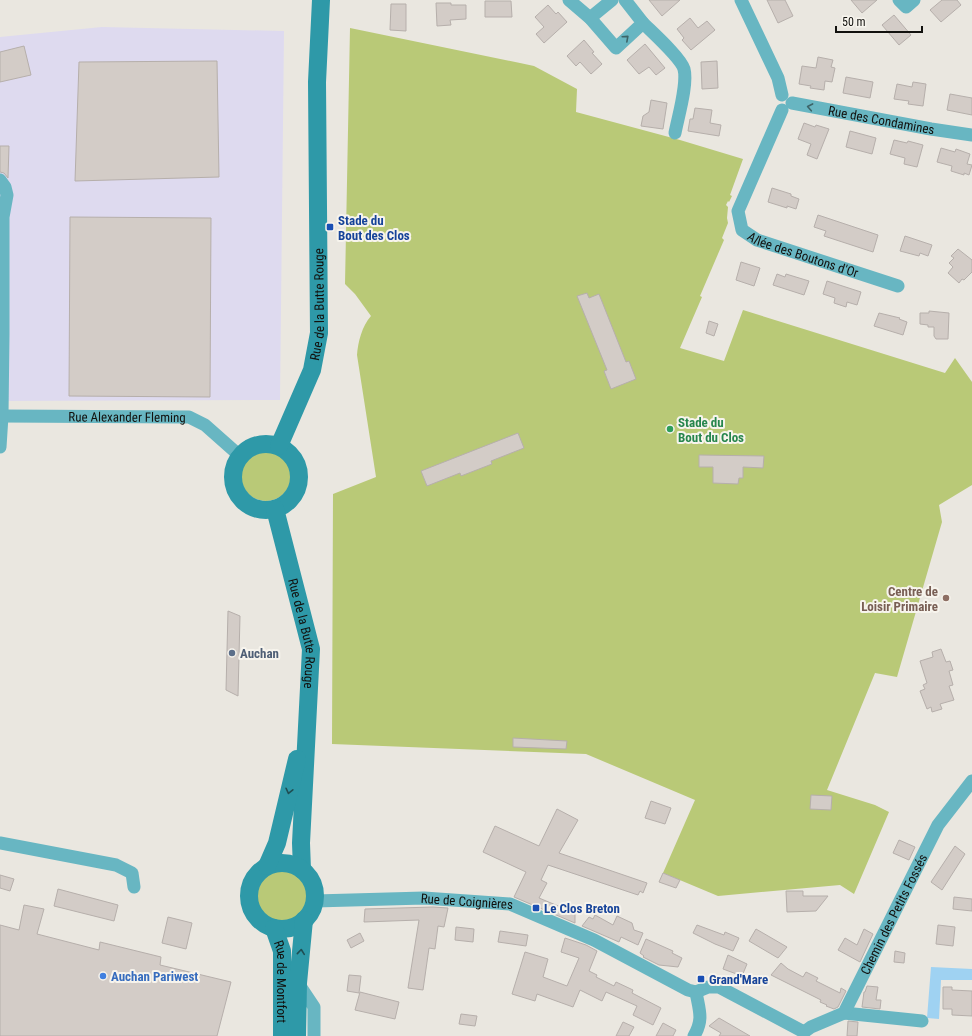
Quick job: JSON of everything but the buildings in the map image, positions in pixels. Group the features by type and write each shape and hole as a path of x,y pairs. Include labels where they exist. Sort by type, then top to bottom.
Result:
{"street":[{"name":"Rue de la Butte Rouge","path":"310,0 317,82"},
{"name":"Rue de la Butte Rouge","path":"279,446 312,370 319,333 317,82 321,0"},
{"path":"569,0 590,18 616,48 644,23"},
{"path":"590,18 612,0"},
{"path":"625,0 644,23 677,57 684,68 685,81 675,133"},
{"path":"741,0 778,78 785,103"},
{"path":"900,0 906,7 914,0"},
{"name":"Rue des Condamines","path":"785,103 972,135"},
{"name":"Allée des Boutons d'Or","path":"785,103 738,211 742,230 757,240 898,286"},
{"path":"0,180 5,187 6,195 2,206 3,334 1,364 0,447"},
{"name":"Rue Alexander Fleming","path":"1,416 189,417 205,425 240,456"},
{"path":"269,444 279,446 294,460 299,472 299,481 296,490 291,499 284,505 275,509 264,510 254,508 245,503 238,495 235,488 233,479 236,463 240,456 248,449 258,445 269,444"},
{"name":"Rue de la Butte Rouge","path":"275,509 311,649 301,843 302,870"},
{"name":"Rue de la Butte Rouge","path":"268,866 277,844 308,712"},
{"name":"Chemin des Petits Fossés","path":"844,1013 938,825 972,781"},
{"path":"0,843 116,865 132,873 134,887"},
{"path":"274,863 289,863 302,870 313,884 315,892 315,901 309,915 295,926 285,929 274,928 264,924 257,918 251,909 249,889 253,880 259,872 274,863"},
{"name":"Rue de Coignières","path":"315,901 424,898 510,904 594,940 688,990 696,992"},
{"name":"Rue de Montfort","path":"297,1036 298,983 304,920"},
{"name":"Rue de Montfort","path":"274,928 282,951 282,1036"},
{"name":"Rue de Montfort","path":"298,983 314,1007 314,1036"},
{"path":"694,1036 700,1026 700,1014 696,992 708,987 719,987 804,1034 811,1027 844,1013 922,1021"}],"shaded area":[{"path":"102,27 284,31 280,400 0,401 0,37"}],"green space":[{"name":"Stade du Bout du Clos","path":"350,28 534,66 577,89 576,112 680,140 743,159 730,195 732,196 726,205 728,207 728,223 722,238 724,240 680,348 724,361 743,310 945,373 955,358 972,382 972,485 939,505 942,522 897,677 875,673 827,790 875,805 889,812 854,894 840,885 718,896 663,873 695,800 586,754 332,744 333,494 376,477 357,355 361,334 365,324 371,316 355,294 345,284"},
{"path":"266,451 280,455 287,462 291,476 287,490 280,497 266,501 252,497 245,490 241,476 245,462 252,455"},
{"path":"282,869 292,871 300,877 306,885 308,895 306,905 300,913 292,919 282,921 272,919 264,913 258,905 256,895 258,885 264,877 272,871"}],"water":[{"path":"931,967 972,969 972,980 941,980 939,1019 927,1018"}],"place":[{"name":"Stade du Bout des Clos","path":"330,227"},
{"name":"Stade du Bout du Clos","path":"670,429"},
{"name":"Centre de Loisir Primaire","path":"946,598"},
{"name":"Auchan","path":"232,653"},
{"name":"Le Clos Breton","path":"536,908"},
{"name":"Auchan Pariwest","path":"103,976"},
{"name":"Grand'Mare","path":"701,979"}]}
